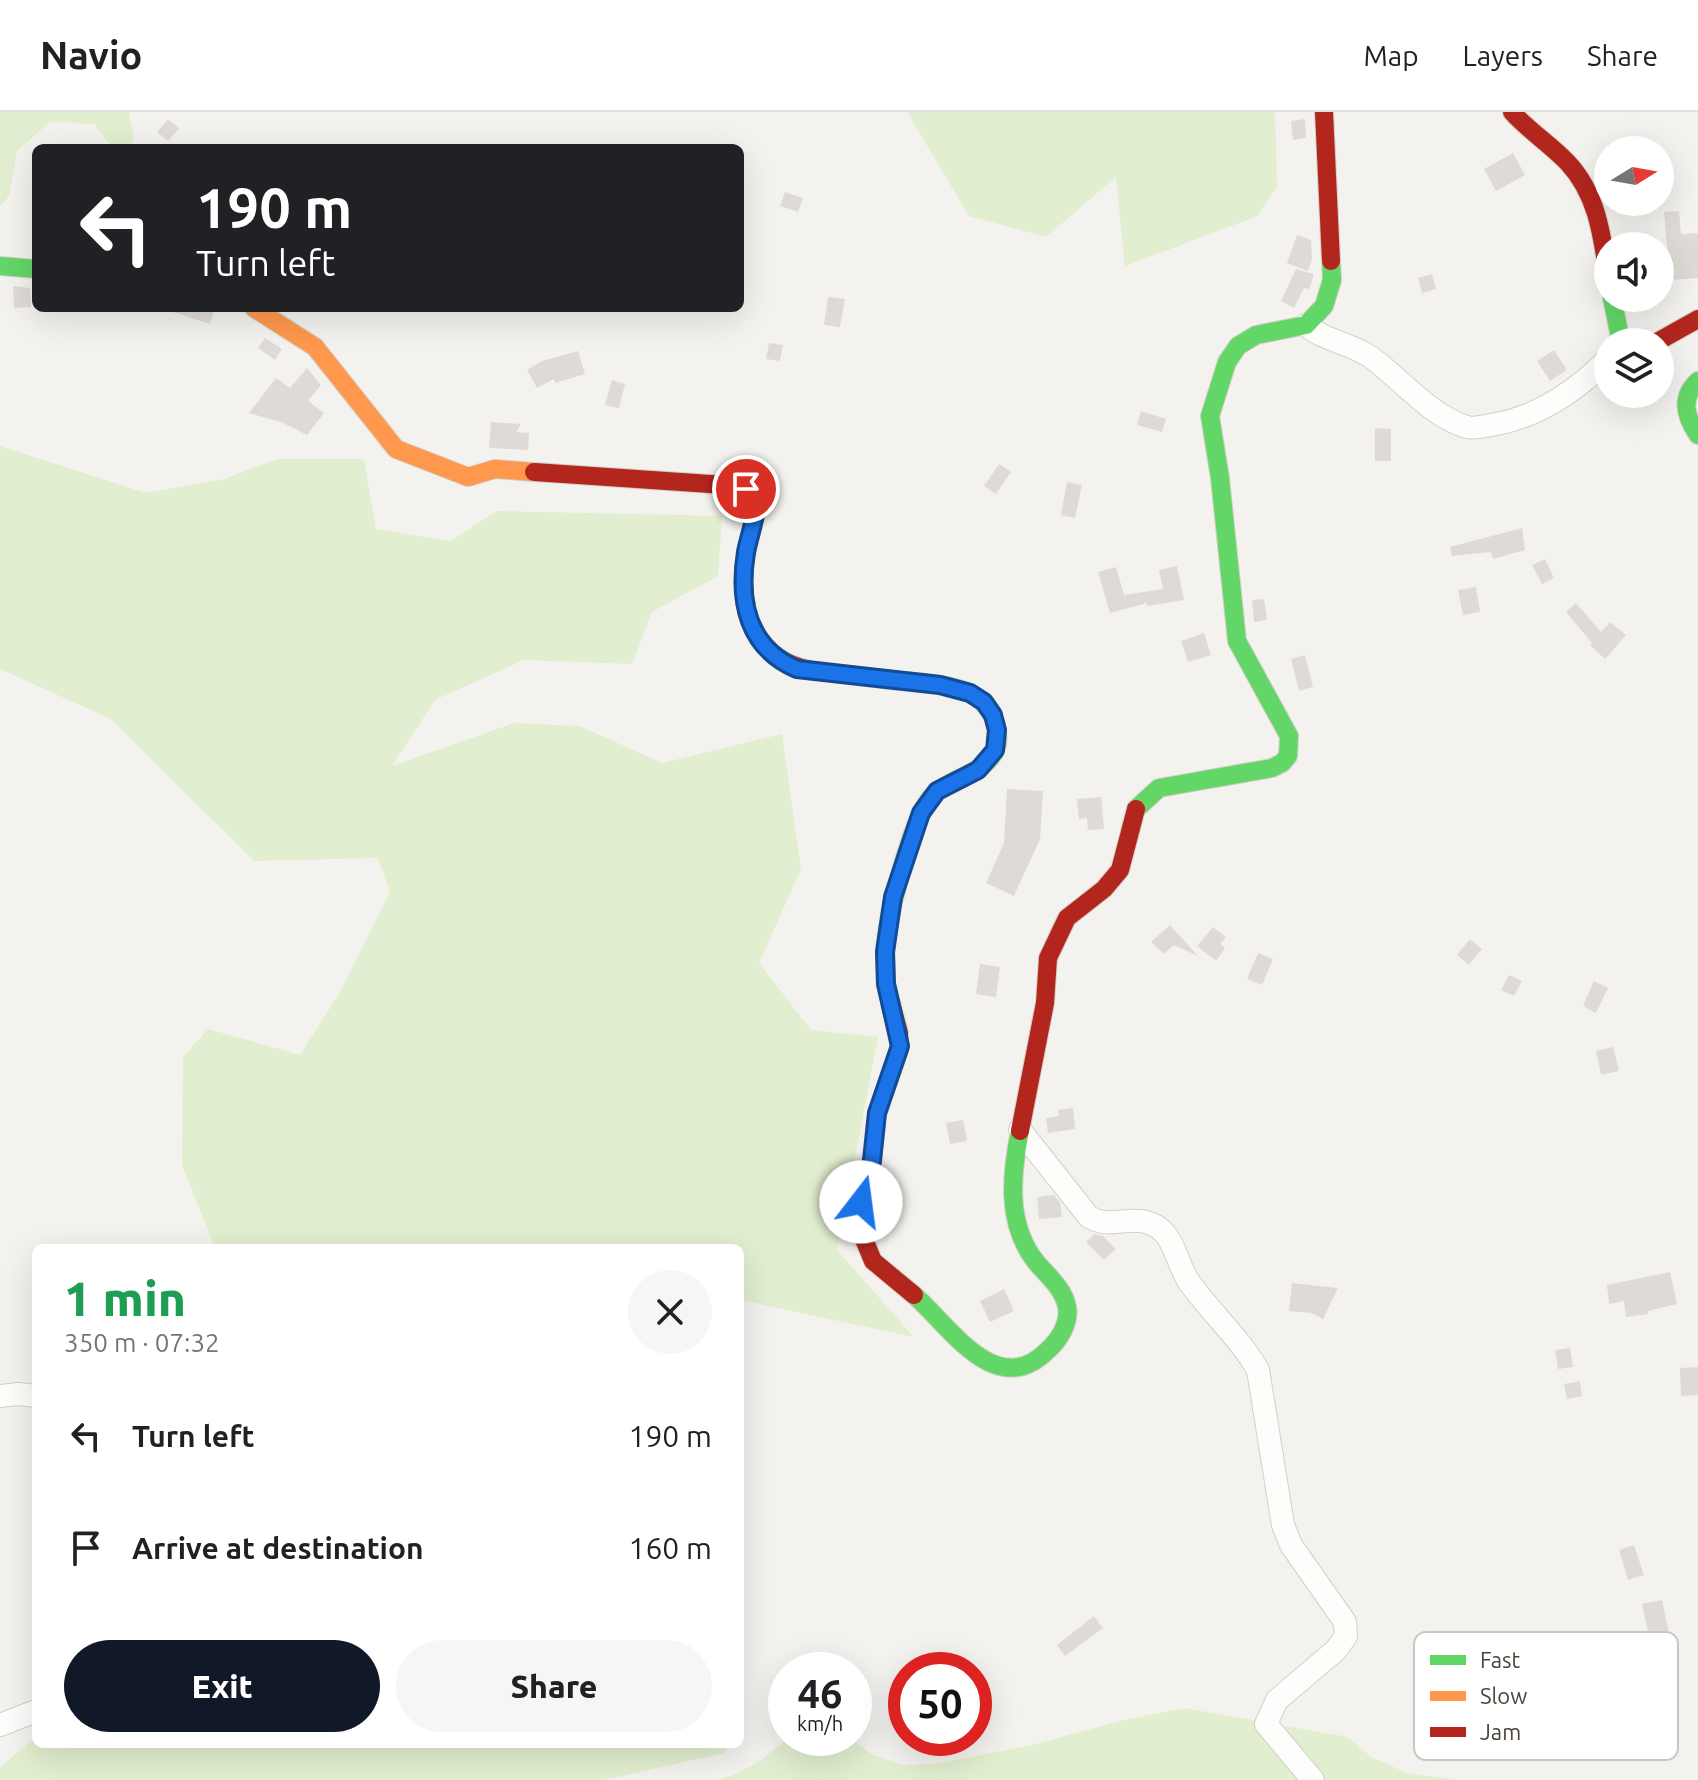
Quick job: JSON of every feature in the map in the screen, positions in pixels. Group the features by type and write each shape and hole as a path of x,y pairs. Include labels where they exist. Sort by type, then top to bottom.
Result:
{"main road":[{"path":"260,312 315,347 396,449 468,477 495,469 746,489 756,503 742,586 748,619 766,649 778,661 797,669 940,685 970,693 984,702 993,715 997,730 995,750 978,770 937,791 921,813 893,897 885,952 886,984 900,1046 877,1113 872,1161 859,1223 862,1241 873,1263 923,1303 968,1349 992,1366 1011,1369 1027,1366 1061,1337 1067,1314 1065,1299 1022,1239 1013,1198 1012,1171 1045,1003 1048,958 1067,918 1104,889 1120,870 1135,810 1159,788 1272,768 1288,759 1289,736 1237,641 1220,478 1210,416 1227,362 1238,346 1256,335 1306,325 1324,306 1332,280 1324,112"},
{"path":"1512,112 1522,125 1569,164 1590,192 1601,232"},
{"path":"0,266 32,269"},
{"path":"1674,332 1698,319"},
{"path":"1698,381 1688,391 1685,404 1687,418 1698,435"}],"street":[{"path":"1306,325 1319,336 1368,355 1436,411 1469,428 1504,423 1551,405 1594,374"},
{"path":"1020,1130 1089,1217 1101,1224 1139,1219 1159,1228 1168,1237 1189,1282 1246,1349 1258,1370 1283,1525 1291,1545 1345,1622 1346,1636 1336,1650 1277,1700 1266,1724 1313,1780"},
{"path":"0,1396 32,1396"},
{"path":"0,1725 32,1713"}],"green space":[{"path":"0,112 129,112 134,139 132,144 110,144 94,124 50,122 17,151 9,196 0,207"},
{"path":"907,112 1275,112 1277,186 1258,216 1125,266 1116,177 1046,237 969,216"},
{"path":"0,446 146,493 224,479 277,459 364,459 376,529 450,541 497,511 722,516 718,576 652,612 632,664 524,660 435,700 392,766 514,723 580,726 662,763 782,734 801,869 759,963 811,1030 878,1037 837,1250 914,1337 744,1301 744,1244 213,1244 182,1165 183,1057 208,1029 300,1055 339,994 390,892 378,858 254,861 111,719 0,669"},
{"path":"1184,1708 1348,1737 1371,1757 1407,1773 1458,1780 720,1780 768,1754 872,1754 902,1765 936,1764 992,1756 992,1753"},
{"path":"32,1740 32,1748 727,1748 724,1753 604,1780 2,1780 0,1767"}],"building":[{"path":"168,119 179,128 168,141 157,132"},
{"path":"1305,119 1306,138 1293,140 1291,121"},
{"path":"1513,153 1525,175 1496,191 1484,169"},
{"path":"785,192 803,198 798,212 780,206"},
{"path":"1674,211 1679,211 1681,234 1698,233 1698,278 1674,280 1674,232 1666,232 1664,216 1674,216"},
{"path":"1297,235 1311,240 1312,259 1308,271 1287,263"},
{"path":"1296,269 1313,274 1313,278 1309,289 1304,288 1294,308 1281,301"},
{"path":"1432,274 1436,289 1422,293 1418,278"},
{"path":"13,286 30,288 31,307 14,308"},
{"path":"828,297 845,299 840,327 824,325"},
{"path":"173,312 214,312 210,324"},
{"path":"265,338 282,349 275,360 258,348"},
{"path":"769,343 783,345 780,361 766,359"},
{"path":"1554,350 1567,370 1550,381 1537,361"},
{"path":"578,351 585,374 555,383 554,379 537,388 527,370 542,361"},
{"path":"307,368 321,385 308,401 324,413 307,435 281,422 249,413 276,378 290,388"},
{"path":"612,380 625,384 619,408 605,405"},
{"path":"1141,411 1166,419 1162,432 1137,425"},
{"path":"491,422 521,424 516,432 529,433 528,450 489,448"},
{"path":"1375,428 1391,429 1391,461 1375,461"},
{"path":"999,464 1011,472 996,494 984,486"},
{"path":"1067,482 1082,485 1075,518 1061,515"},
{"path":"1522,528 1525,550 1493,559 1491,552 1452,556 1450,547"},
{"path":"1545,559 1554,578 1542,584 1532,565"},
{"path":"1177,566 1184,600 1147,606 1147,603 1110,613 1098,572 1116,567 1124,595 1163,589 1159,570"},
{"path":"1476,587 1480,612 1463,615 1458,590"},
{"path":"1264,599 1267,620 1254,622 1252,600"},
{"path":"1576,603 1601,632 1610,622 1626,635 1605,659 1590,645 1592,643 1566,612"},
{"path":"1204,633 1211,655 1188,662 1181,641"},
{"path":"1305,655 1313,687 1299,691 1291,659"},
{"path":"1007,789 1043,791 1040,839 1014,896 986,883 1004,843"},
{"path":"1101,797 1104,829 1088,830 1087,818 1079,819 1077,799"},
{"path":"1170,925 1198,956 1174,945 1164,954 1151,942"},
{"path":"1213,927 1226,937 1220,944 1225,948 1216,961 1197,946"},
{"path":"1470,939 1482,949 1469,965 1457,955"},
{"path":"1258,953 1273,959 1262,985 1247,979"},
{"path":"980,964 1000,967 996,997 976,994"},
{"path":"1509,975 1522,981 1514,996 1501,990"},
{"path":"1594,981 1608,988 1596,1013 1583,1006"},
{"path":"1613,1047 1619,1071 1601,1075 1596,1051"},
{"path":"1073,1108 1075,1129 1048,1133 1046,1118 1059,1116 1058,1110"},
{"path":"963,1120 967,1141 950,1144 946,1123"},
{"path":"1054,1195 1060,1203 1062,1217 1039,1219 1037,1197"},
{"path":"1094,1234 1103,1236 1116,1249 1104,1260 1086,1242"},
{"path":"1670,1272 1677,1304 1648,1311 1648,1314 1626,1317 1624,1301 1609,1304 1607,1285"},
{"path":"1292,1283 1338,1288 1323,1319 1311,1313 1289,1311"},
{"path":"1004,1289 1014,1311 990,1322 980,1301"},
{"path":"1570,1348 1573,1367 1558,1369 1555,1350"},
{"path":"1698,1367 1698,1395 1681,1396 1680,1368"},
{"path":"1580,1381 1582,1396 1567,1399 1564,1384"},
{"path":"1634,1545 1644,1575 1628,1580 1619,1550"},
{"path":"1662,1600 1669,1632 1648,1632 1642,1604"},
{"path":"1094,1616 1103,1628 1065,1656 1057,1645"}],"traffic: fast":[{"path":"1136,809 1159,788 1272,768 1288,756 1289,736 1237,641 1220,478 1210,416 1227,362 1238,346 1256,335 1306,325 1324,306 1332,280 1331,261"},
{"path":"0,266 32,269"},
{"path":"1615,312 1618,328"},
{"path":"1698,381 1692,387 1686,407 1698,435"},
{"path":"818,671 953,687 980,700 989,710 996,727 997,742 991,757 975,771 936,792 922,813 901,873 885,951"},
{"path":"914,1295 959,1340 992,1364 1010,1368 1029,1364 1060,1336 1067,1319 1065,1300 1026,1247 1015,1215 1014,1165 1020,1131"}],"traffic: slow":[{"path":"260,312 315,347 396,449 468,477 495,469 534,472"}],"traffic: jam":[{"path":"1324,112 1331,261"},
{"path":"1512,112 1578,175 1592,202 1600,232"},
{"path":"1674,332 1698,319"},
{"path":"534,472 725,485 743,490 756,503 744,570 746,607 751,623 769,650 799,667 818,671"},
{"path":"1020,1131 1045,1003 1048,958 1067,918 1104,889 1120,870 1136,809"},
{"path":"885,951 886,984 899,1033 899,1050 877,1114 872,1157 860,1212 861,1232 873,1261 914,1295"}],"route":[{"path":"746,489 756,503 742,586 748,619 766,649 778,661 797,669 940,685 970,693 984,702 993,715 997,730 995,750 978,770 937,791 921,813 893,897 885,952 886,984 900,1046 877,1113 872,1161 861,1202"}]}
